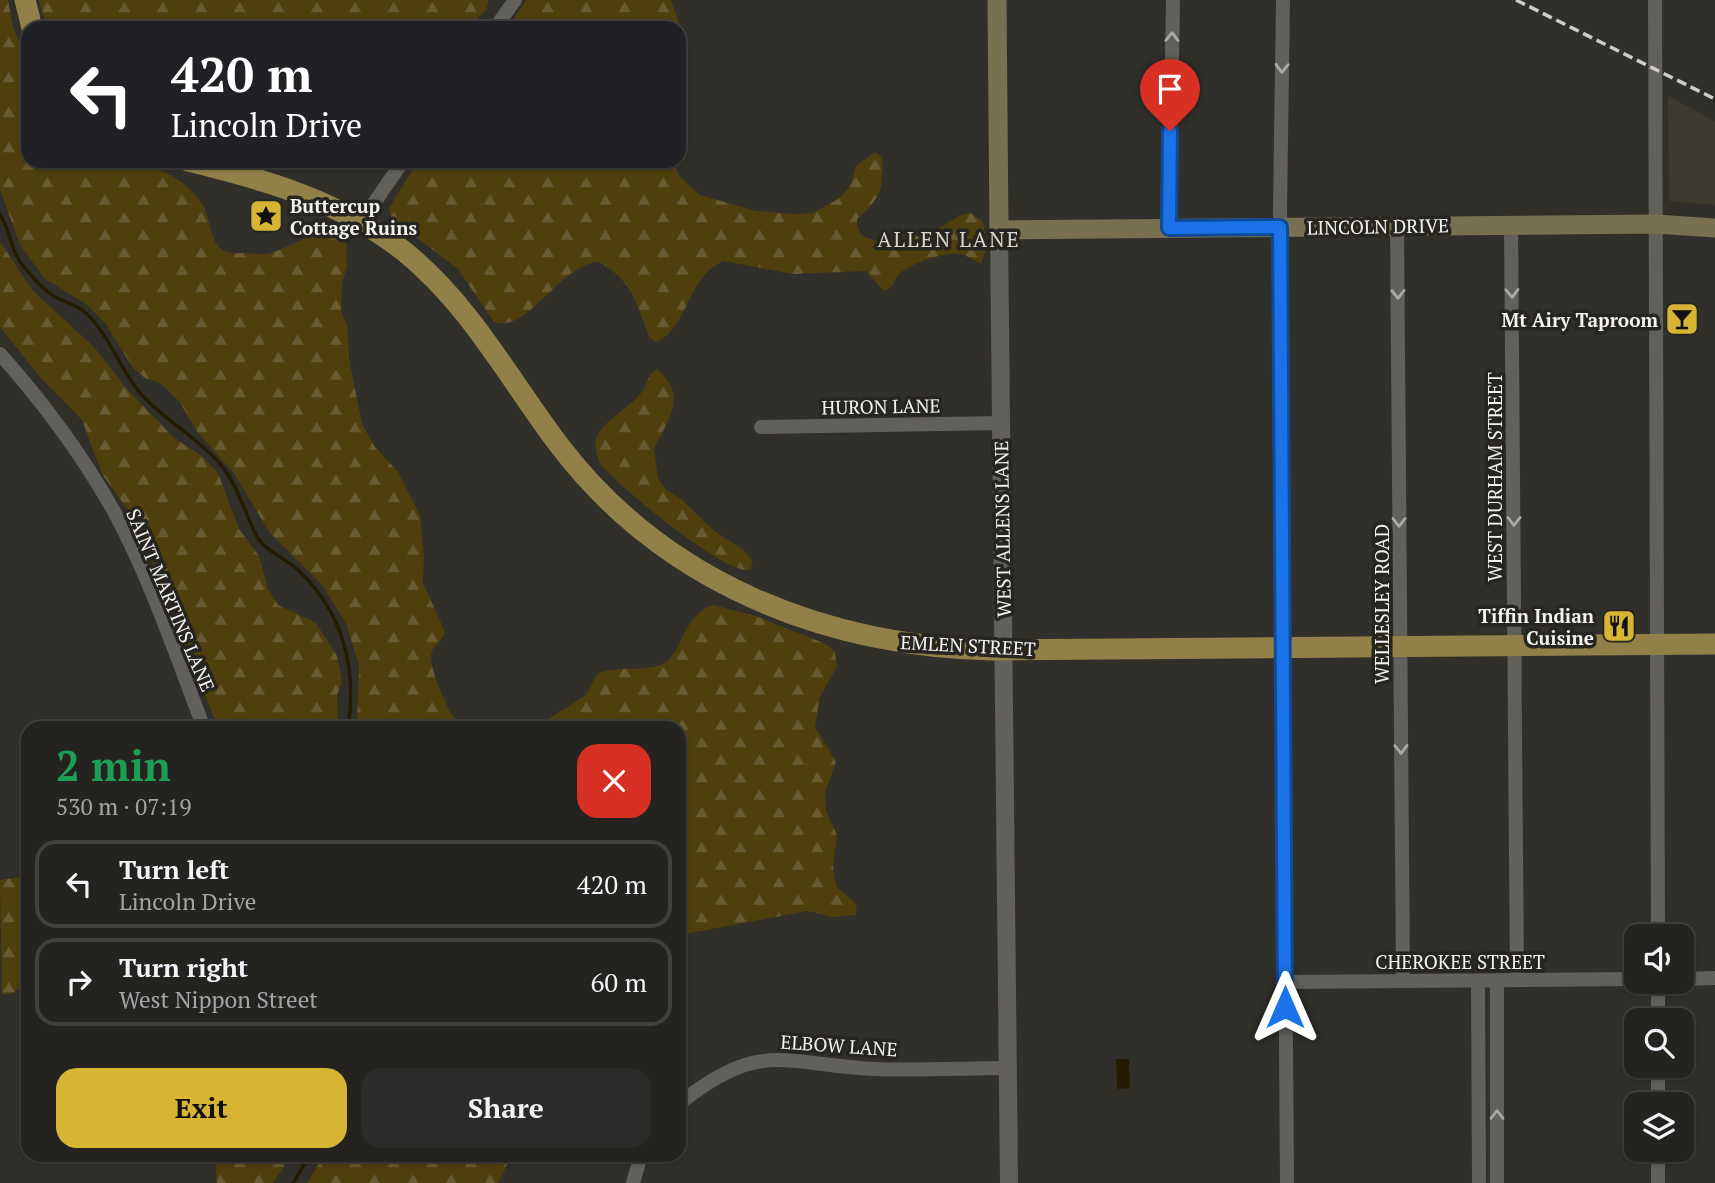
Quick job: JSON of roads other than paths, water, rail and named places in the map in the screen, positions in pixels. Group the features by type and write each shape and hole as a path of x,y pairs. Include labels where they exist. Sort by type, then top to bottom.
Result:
{"main road":[{"path":"25,0 30,21"},
{"name":"WEST ALLENS LANE","path":"997,0 999,230"},
{"name":"EMLEN STREET","path":"215,168 274,183 310,196 361,222 406,253 446,291 487,340 574,463 627,516 677,555 755,600 822,625 907,644 1003,650 1715,644"},
{"name":"LINCOLN DRIVE","path":"999,230 1656,223 1715,228"}],"street":[{"path":"500,21 515,0"},
{"path":"1169,228 1173,0"},
{"path":"1283,0 1280,227 1287,1183"},
{"path":"1655,0 1658,924"},
{"path":"361,222 398,168"},
{"name":"WEST DURHAM STREET","path":"1511,225 1517,980"},
{"name":"WELLESLEY ROAD","path":"1397,226 1403,981"},
{"name":"WEST ALLENS LANE","path":"999,230 1009,1183"},
{"name":"SAINT MARTINS LANE","path":"0,354 34,394 116,516 170,636 201,721"},
{"name":"HURON LANE","path":"761,427 1001,423"},
{"path":"1694,979 1715,978"},
{"name":"CHEROKEE STREET","path":"1285,982 1624,979"},
{"path":"1478,981 1479,1183"},
{"path":"1497,981 1497,1183"},
{"name":"ELBOW LANE","path":"686,1099 729,1071 762,1059 788,1058 874,1069 1007,1068"},
{"path":"633,1183 639,1162"},
{"path":"1658,1162 1658,1183"}],"waterway":[{"path":"0,215 16,255 27,271 51,294 87,314 141,394 220,464 236,489 260,541 300,572 315,588 337,625 344,644 350,685 349,721"},
{"path":"293,1183 306,1162"}],"railway":[{"path":"1516,0 1715,99"}],"place":[{"name":"Buttercup Cottage Ruins","path":"266,216"},
{"name":"Mt Airy Taproom","path":"1682,319"},
{"name":"Tiffin Indian Cuisine","path":"1619,626"}],"district":[{"name":"ALLEN LANE","path":"949,239"}]}
